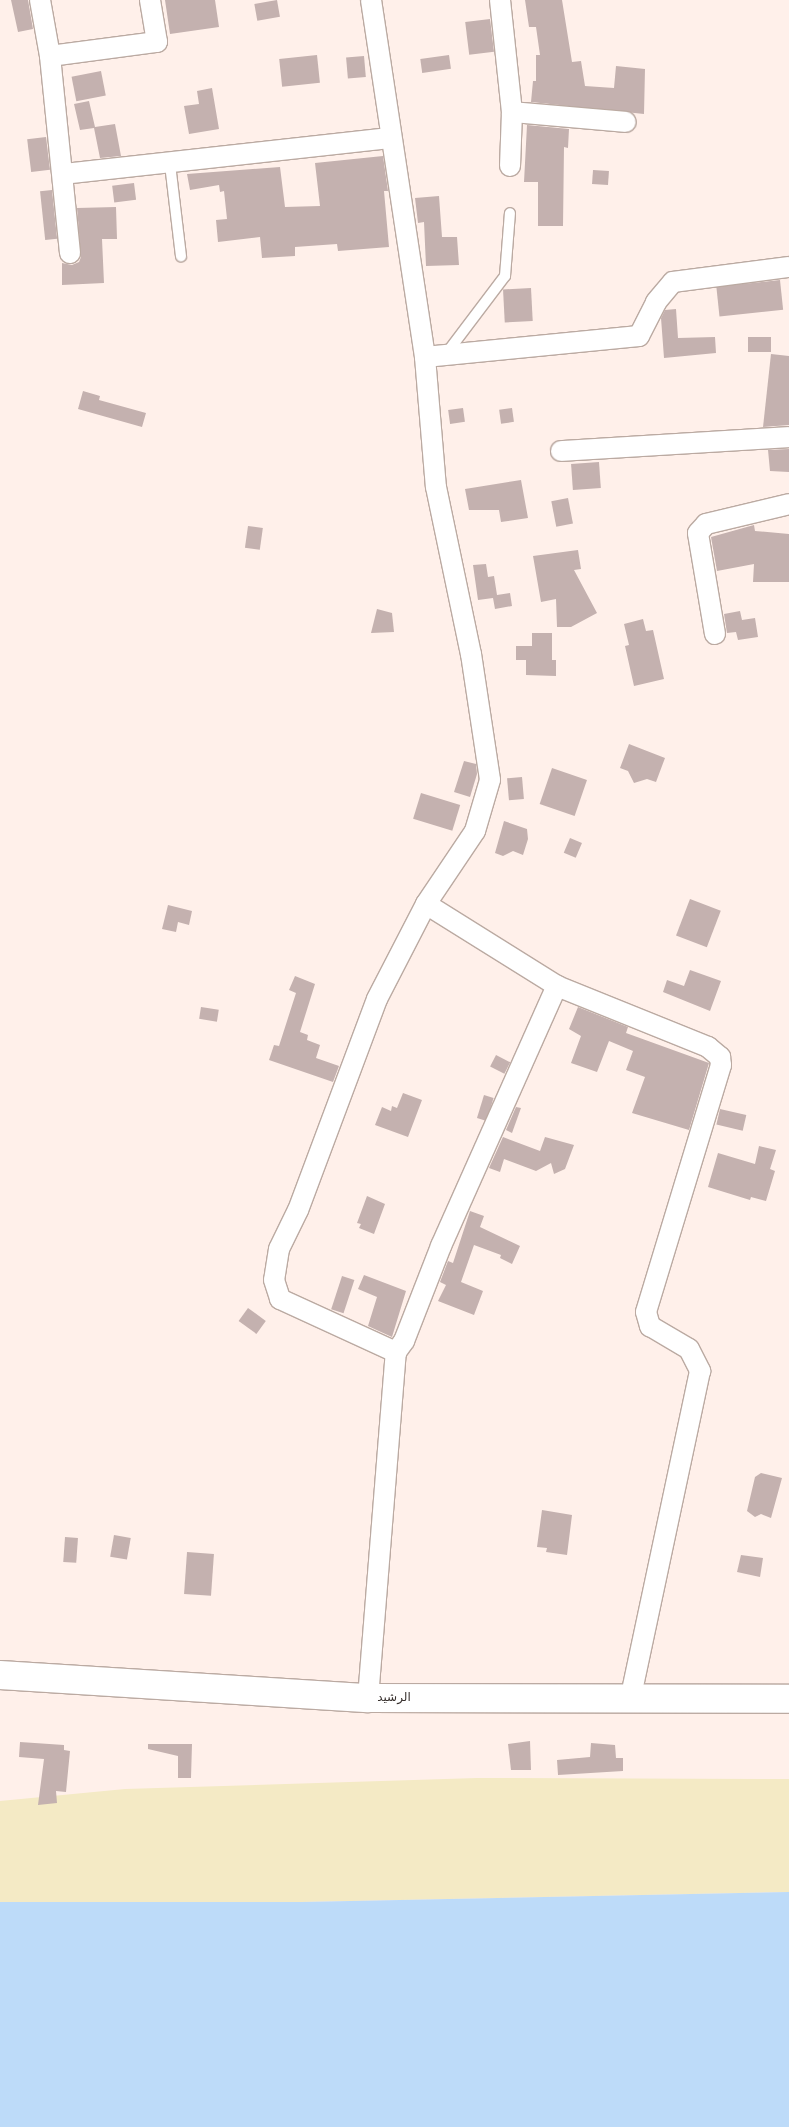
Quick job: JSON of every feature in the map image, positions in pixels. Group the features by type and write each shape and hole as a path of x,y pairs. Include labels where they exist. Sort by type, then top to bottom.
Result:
{"main road":[{"name":"الرشيد","path":"0,1675 368,1698 630,1701 789,1699"}],"street":[{"path":"40,0 50,56 64,174 70,253"},
{"path":"50,56 157,42 150,0"},
{"path":"370,0 425,357 436,487 471,654 490,780 475,831 426,904 377,999 298,1210 280,1249 274,1280 280,1299 396,1352"},
{"path":"500,0 512,112 510,166"},
{"path":"512,112 626,122"},
{"path":"64,174 170,164 391,138"},
{"path":"425,357 639,336 656,302 674,282 789,267"},
{"path":"561,451 789,437"},
{"path":"715,634 698,533 706,524 789,504"},
{"path":"426,904 557,986 708,1047 720,1057 720,1064 646,1312 650,1326 689,1349 700,1371 630,1701"},
{"path":"368,1698 396,1352 404,1341 441,1246 557,986"}],"lane":[{"path":"170,164 181,256"},
{"path":"445,354 505,276 510,213"}],"sand":[{"path":"477,1778 789,1779 789,1892 301,1902 0,1902 0,1801 125,1789"}],"water":[{"path":"789,1892 789,2127 0,2127 0,1902 301,1902"}],"building":[{"path":"11,0 28,0 33,29 18,32"},
{"path":"165,0 215,0 219,27 170,34"},
{"path":"277,0 280,17 257,21 254,4"},
{"path":"525,0 562,0 572,62 581,61 585,86 614,88 616,66 645,69 644,114 531,102 533,81 536,81 536,55 540,55 536,27 529,27"},
{"path":"490,19 494,52 469,55 465,22"},
{"path":"317,55 320,83 282,87 279,59"},
{"path":"449,55 451,69 422,73 420,59"},
{"path":"364,56 366,77 348,78 346,58"},
{"path":"101,71 106,96 76,101 72,77"},
{"path":"212,88 219,129 189,134 184,106 199,104 197,91"},
{"path":"89,101 95,127 115,124 121,156 100,158 94,128 80,130 74,104"},
{"path":"527,125 569,129 568,148 564,147 563,226 538,226 538,182 524,182"},
{"path":"46,137 50,170 31,172 27,139"},
{"path":"383,156 388,191 384,191 389,247 338,251 337,244 295,247 295,256 262,258 260,237 218,242 216,220 227,219 224,191 220,192 219,185 190,190 187,174 280,167 285,207 320,206 315,163"},
{"path":"593,170 609,171 608,185 592,184"},
{"path":"134,183 136,200 114,203 112,186"},
{"path":"52,190 57,239 45,240 40,191"},
{"path":"439,196 442,237 457,237 459,265 426,266 424,222 418,223 415,198"},
{"path":"116,207 117,239 102,239 104,283 62,285 62,263 72,265 79,262 81,257 77,208"},
{"path":"780,280 783,310 719,317 716,287"},
{"path":"531,288 533,321 505,322 503,289"},
{"path":"676,309 678,338 715,337 716,353 664,358 661,318 665,310"},
{"path":"748,337 771,337 771,352 748,352"},
{"path":"771,354 789,356 789,425 763,427"},
{"path":"83,391 100,396 99,400 146,413 142,427 78,409"},
{"path":"463,408 465,422 450,424 448,410"},
{"path":"512,408 514,422 501,424 499,410"},
{"path":"789,449 789,472 770,471 768,450"},
{"path":"599,462 601,488 573,490 571,464"},
{"path":"521,480 528,518 501,522 499,510 469,510 465,489"},
{"path":"568,498 573,524 556,527 551,501"},
{"path":"754,525 755,531 789,534 789,582 753,582 754,564 717,571 711,537"},
{"path":"248,526 263,528 260,550 245,548"},
{"path":"578,550 581,569 574,570 597,613 571,627 557,627 556,599 541,602 533,556"},
{"path":"486,564 488,577 494,576 497,595 510,593 512,606 495,609 493,598 478,600 473,565"},
{"path":"377,609 392,613 394,632 371,633"},
{"path":"740,611 742,620 755,618 758,637 738,640 736,632 727,633 724,614"},
{"path":"643,619 646,631 653,630 664,679 634,686 625,646 629,645 624,624"},
{"path":"532,633 552,633 552,660 556,660 556,676 526,675 526,660 516,660 516,646 532,646"},
{"path":"629,744 665,758 656,782 647,779 634,783 628,771 620,768"},
{"path":"464,761 476,764 477,774 470,797 454,792"},
{"path":"552,768 587,780 575,816 540,804"},
{"path":"522,777 524,799 509,800 507,778"},
{"path":"421,793 460,805 452,831 413,819"},
{"path":"504,821 527,829 528,839 523,855 513,851 503,856 495,853"},
{"path":"570,838 582,843 576,858 564,853"},
{"path":"690,899 721,911 707,947 676,935"},
{"path":"168,905 192,911 189,925 178,922 176,932 162,929"},
{"path":"690,970 721,981 710,1011 663,992 667,980 684,986"},
{"path":"295,976 315,984 300,1032 308,1035 307,1040 320,1045 316,1058 339,1066 333,1082 269,1060 274,1045 279,1046 296,993 289,990"},
{"path":"201,1007 219,1010 217,1022 199,1019"},
{"path":"578,1007 628,1027 626,1033 709,1063 689,1130 632,1113 645,1077 626,1070 633,1051 609,1041 597,1072 571,1063 581,1036 569,1029"},
{"path":"496,1055 510,1062 504,1074 490,1067"},
{"path":"403,1093 422,1100 408,1137 375,1125 382,1107 391,1111 392,1106 397,1108"},
{"path":"484,1095 494,1098 487,1121 477,1118"},
{"path":"516,1107 521,1108 512,1133 506,1130"},
{"path":"720,1109 746,1115 743,1131 716,1125"},
{"path":"503,1137 540,1151 545,1137 574,1145 565,1169 554,1174 551,1163 536,1171 504,1159 500,1172 489,1168"},
{"path":"759,1146 776,1150 770,1169 775,1171 766,1201 751,1197 750,1200 708,1187 718,1153 755,1164"},
{"path":"367,1196 385,1204 374,1234 359,1228 361,1224 357,1223"},
{"path":"470,1211 484,1216 480,1227 520,1246 512,1264 500,1258 501,1255 474,1245 461,1282 483,1291 474,1315 438,1301 446,1285 440,1282 448,1261 453,1263"},
{"path":"364,1275 406,1291 392,1337 368,1326 377,1297 358,1289"},
{"path":"342,1276 354,1280 344,1313 331,1309"},
{"path":"248,1308 266,1321 256,1334 239,1321"},
{"path":"761,1473 782,1478 771,1518 761,1514 755,1517 747,1511 755,1477"},
{"path":"542,1510 572,1515 567,1555 546,1552 547,1548 537,1547"},
{"path":"114,1535 131,1538 127,1560 110,1557"},
{"path":"65,1537 78,1538 76,1563 63,1562"},
{"path":"187,1552 214,1554 211,1596 184,1594"},
{"path":"741,1555 763,1558 760,1577 737,1572"},
{"path":"530,1741 531,1770 511,1770 508,1744"},
{"path":"20,1742 64,1745 64,1750 70,1751 66,1792 56,1791 57,1803 38,1805 44,1759 19,1757"},
{"path":"591,1743 615,1745 616,1758 623,1758 623,1771 558,1775 557,1760 590,1757"},
{"path":"148,1744 192,1744 191,1778 178,1778 178,1756 148,1749"}]}
